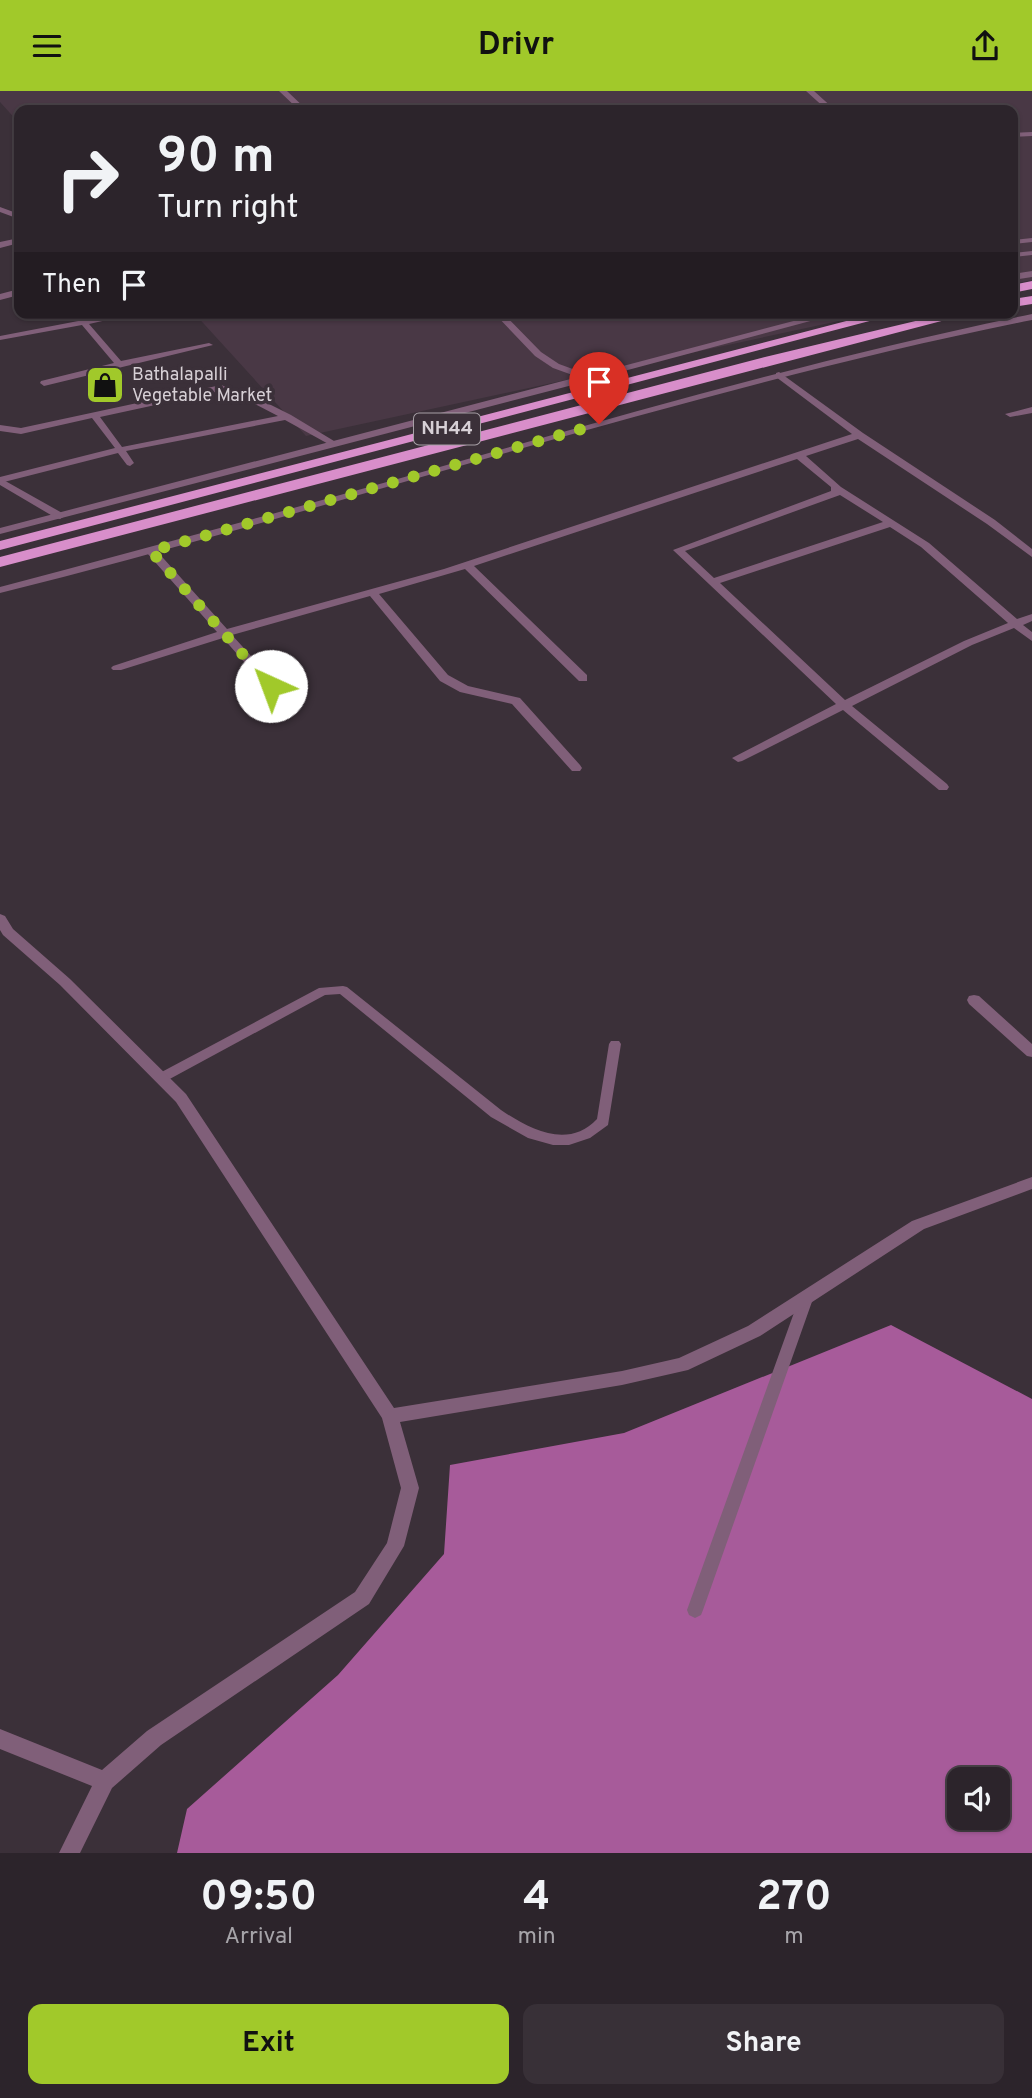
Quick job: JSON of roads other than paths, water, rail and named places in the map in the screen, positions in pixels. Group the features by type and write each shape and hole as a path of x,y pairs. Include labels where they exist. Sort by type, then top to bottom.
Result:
{"highway":[{"name":"NH44","path":"0,546 871,319"},
{"name":"NH44","path":"0,562 857,338 939,319"},
{"path":"653,408 668,388"}],"street":[{"path":"283,91 298,105"},
{"path":"810,91 825,105"},
{"path":"0,590 151,551 653,408 901,343 1032,317"},
{"path":"504,319 538,354 556,366 612,386"},
{"path":"0,531 813,319"},
{"path":"779,375 859,435 991,522 1032,554"},
{"path":"1010,414 1032,409"},
{"path":"117,668 223,634 467,565 859,435"},
{"path":"799,455 838,489 925,545 1032,638"},
{"path":"0,481 60,516"},
{"path":"838,489 836,493 678,549 844,705 943,787"},
{"path":"713,582 891,523"},
{"path":"151,551 287,703"},
{"path":"467,565 583,678"},
{"path":"372,592 444,678 464,689 516,701 576,768"},
{"path":"738,758 968,643 1032,617"},
{"path":"0,919 8,932 65,982 181,1098 390,1416 410,1488 395,1546 362,1598 155,1738 105,1781 69,1853"},
{"path":"974,1000 1032,1052"},
{"path":"390,1416 622,1378 681,1365 754,1331 918,1225 1032,1183"},
{"path":"0,1739 105,1781"}],"lane":[{"path":"0,338 103,319"},
{"path":"83,323 119,364"},
{"path":"44,383 209,345"},
{"path":"0,428 21,432 221,388 235,391 288,417 335,444"},
{"path":"94,415 130,463"},
{"path":"0,481 119,450 288,417"},
{"path":"161,1078 323,991 343,990 505,1120 538,1137 557,1141 590,1134 597,1130 603,1121 615,1044"},
{"path":"695,1610 807,1296"}],"place":[{"name":"Bathalapalli Vegetable Market","path":"105,385"}]}
